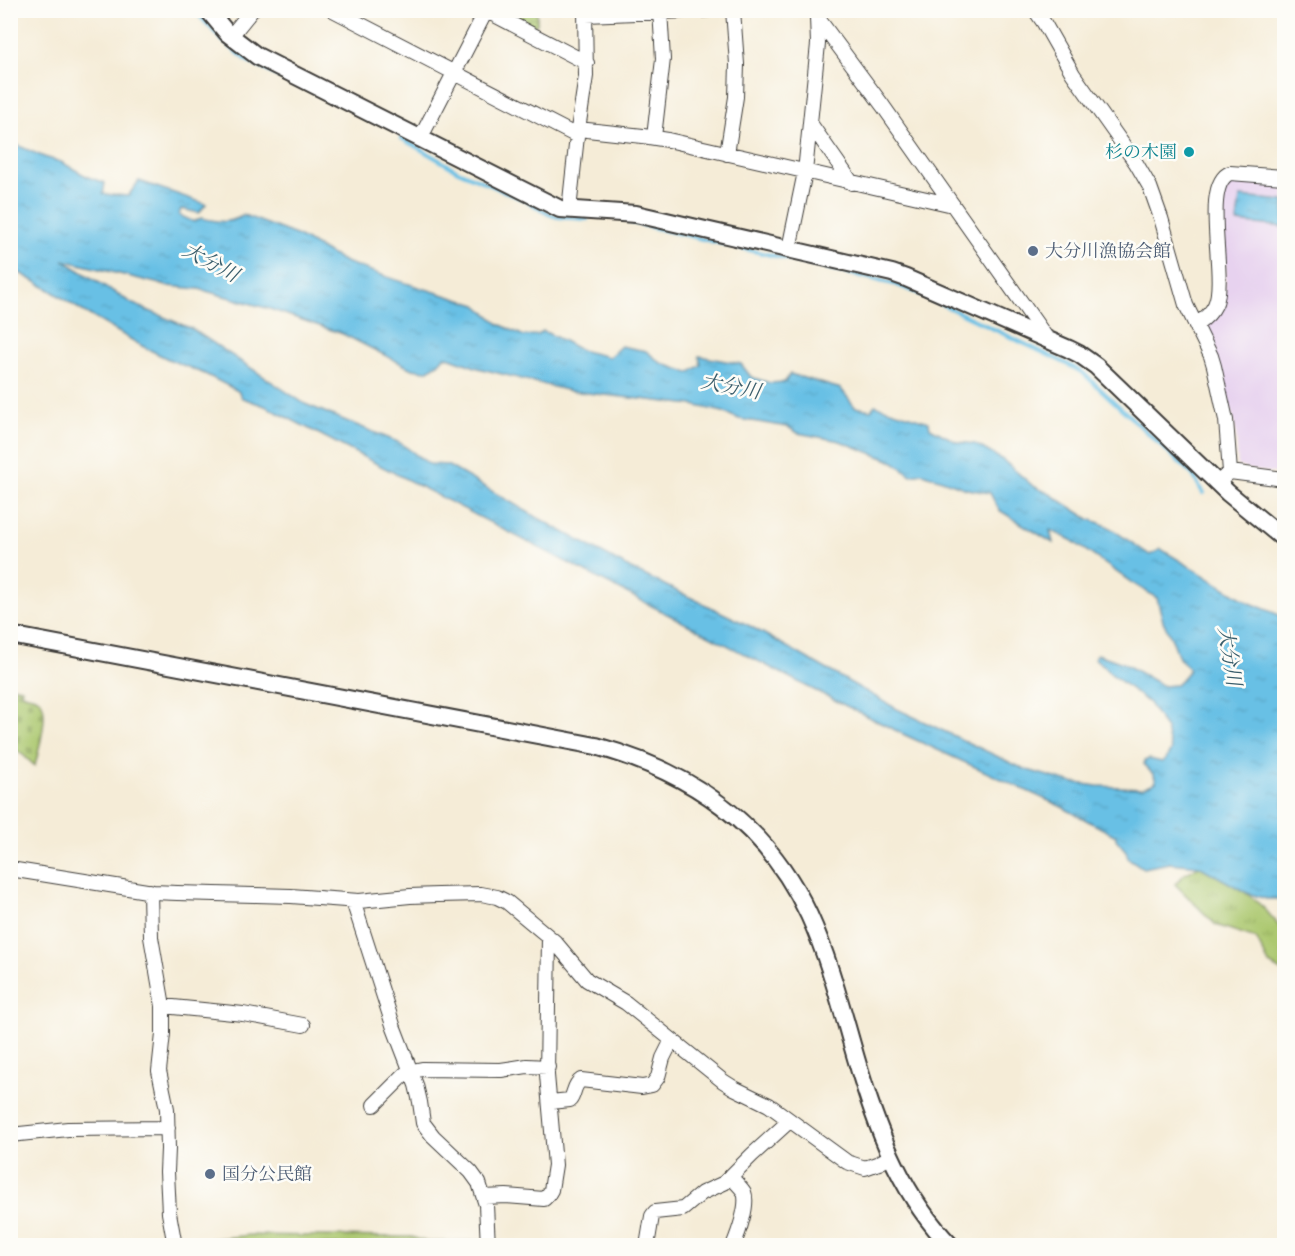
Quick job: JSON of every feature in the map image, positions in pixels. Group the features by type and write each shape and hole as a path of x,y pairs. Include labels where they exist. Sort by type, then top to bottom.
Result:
{"street":[{"path":"208,10 231,36 262,59 560,209 636,214 879,270 906,278 1079,354 1096,366 1224,478 1235,500 1284,538"},
{"path":"231,36 252,10"},
{"path":"333,10 454,73 578,133 654,137 953,205"},
{"path":"569,210 587,63 586,13 710,10"},
{"path":"727,154 736,97 737,64 733,10"},
{"path":"1035,10 1076,79 1146,179 1161,218 1186,305 1211,356 1225,412 1229,443 1224,478"},
{"path":"420,139 486,11 587,63"},
{"path":"654,137 663,71 661,12"},
{"path":"789,249 805,172 818,44 817,14"},
{"path":"817,14 1048,340"},
{"path":"810,123 852,183"},
{"path":"1196,325 1208,315 1217,302 1219,268 1215,215 1222,178 1230,173 1284,177"},
{"path":"1224,478 1284,479"},
{"path":"10,635 596,746 641,760 690,783 727,809 752,833 773,858 800,898 822,947 866,1092 890,1157 919,1208 951,1245"},
{"path":"10,869 177,894 291,896 353,901 420,896 490,895 507,902 549,937 587,980 626,1003 723,1081 769,1105 847,1162 864,1168 890,1157"},
{"path":"150,891 151,937 163,1006 159,1071 167,1109 169,1213 175,1245"},
{"path":"353,901 394,1028 412,1071 420,1098 422,1119 427,1129 471,1172 479,1183 487,1212 488,1245"},
{"path":"484,1197 544,1199 551,1190 555,1166 548,1067 549,937"},
{"path":"163,1006 243,1014 303,1025"},
{"path":"550,1102 570,1100 575,1086 581,1080 652,1085 672,1040"},
{"path":"374,1105 405,1074 412,1071 548,1067"},
{"path":"647,1245 651,1216 654,1212 683,1209 700,1195 724,1183 785,1125"},
{"path":"10,1135 69,1129 168,1128"},
{"path":"731,1177 745,1196 741,1225 733,1245"}],"shaded area":[{"path":"1230,178 1284,186 1284,474 1238,466 1236,432 1232,414 1215,354 1203,326 1223,307 1226,273 1222,199 1226,183"}],"green space":[{"path":"495,11 537,11 537,24 530,29"},
{"path":"11,686 22,688 21,693 39,699 42,704 43,731 35,766 11,746"},
{"path":"1199,866 1247,893 1265,909 1284,932 1284,973 1269,964 1256,938 1216,925 1175,884 1185,874"},
{"path":"249,1235 412,1237 427,1242 480,1241 482,1245 180,1246 180,1243"}],"water":[{"name":"大分川","path":"10,142 61,162 88,177 105,183 103,194 128,196 139,181 206,204 199,213 181,209 179,215 194,222 201,218 229,221 244,215 296,235 345,262 477,305 499,324 524,336 538,335 543,331 580,350 609,357 621,346 646,351 661,363 689,373 701,365 699,356 741,364 751,377 770,383 785,382 790,374 841,389 855,407 871,410 875,405 929,422 930,428 957,442 975,444 1003,460 1033,486 1089,519 1107,526 1150,555 1161,549 1248,602 1284,617 1284,902 1247,893 1199,866 1170,863 1143,868 1128,858 1116,836 1060,806 905,735 810,688 265,406 242,398 238,391 142,346 11,268","holes":["63,260 168,286 199,289 270,309 343,334 412,369 426,371 438,364 445,356 478,368 570,391 693,405 723,412 739,419 788,427 798,433 840,441 894,462 911,475 923,473 967,489 990,493 999,510 1053,543 1050,530 1071,540 1157,598 1163,621 1179,658 1190,669 1176,685 1163,686 1123,663 1097,654 1094,658 1149,703 1166,729 1171,750 1166,759 1162,762 1149,759 1143,764 1154,775 1156,782 1142,788 1069,782 1024,769 897,709 750,626 631,569 447,465 429,464 400,443 305,404 192,329 133,304"]},
{"path":"1240,197 1284,201 1284,227 1237,222"}],"waterway":[{"path":"194,10 222,40 248,61 290,82"},
{"path":"401,138 458,171 529,202 549,214 558,217 587,219"},
{"path":"630,222 894,284 920,294 1083,373 1193,475 1203,493"}],"place":[{"name":"杉の木園","path":"1189,152"},
{"name":"大分川漁協会館","path":"1033,251"},
{"name":"国分公民館","path":"210,1174"}]}
